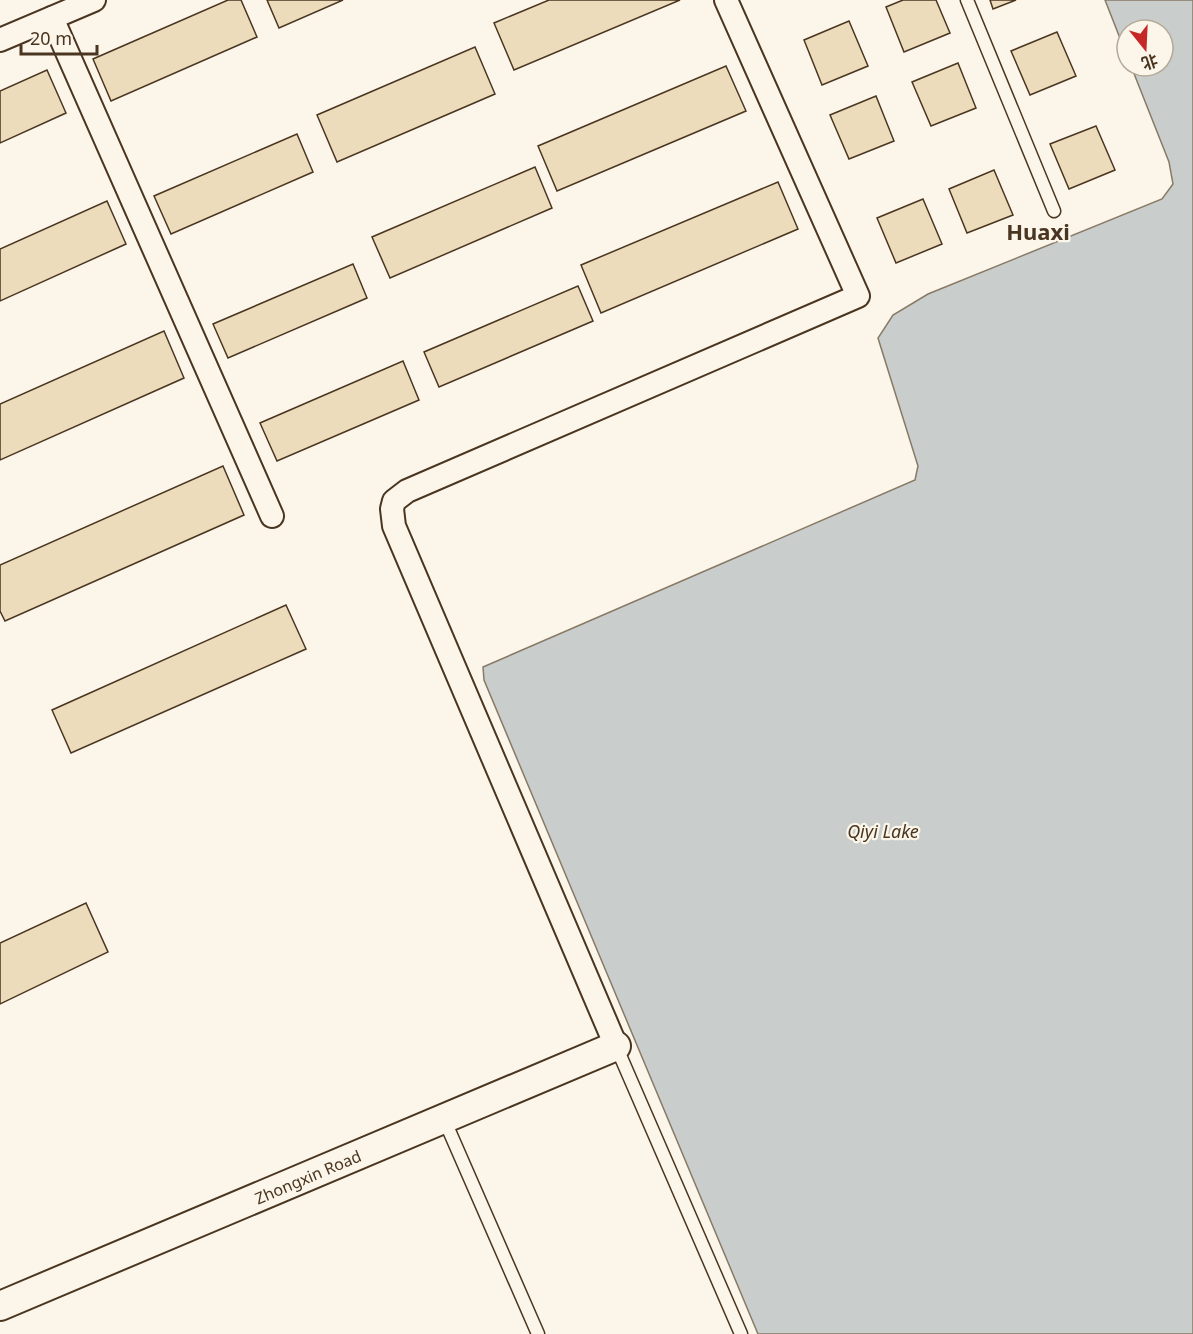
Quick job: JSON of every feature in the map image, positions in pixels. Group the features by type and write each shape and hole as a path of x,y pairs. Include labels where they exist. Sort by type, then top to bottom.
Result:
{"street":[{"path":"0,40 94,0"},
{"path":"616,1046 394,526 392,509 394,501 408,491 858,296 726,0"},
{"path":"52,18 272,516"},
{"name":"Zhongxin Road","path":"0,1306 616,1046"}],"lane":[{"path":"967,0 1054,211"},
{"path":"616,1046 741,1334"},
{"path":"444,1119 537,1334"}],"water":[{"name":"Qiyi Lake","path":"1105,0 1193,0 1193,1334 758,1334 484,680 483,667 915,480 918,466 878,338 893,315 928,294 1162,199 1173,184 1169,162 1136,78 1175,78 1175,18 1115,18 1115,25"}],"building":[{"path":"228,0 241,0 257,37 111,101 93,59"},
{"path":"267,0 343,0 279,28"},
{"path":"549,0 680,0 514,70 494,23"},
{"path":"903,0 936,0 950,33 904,52 886,7"},
{"path":"990,0 1016,0 993,9"},
{"path":"849,21 868,66 822,85 804,40"},
{"path":"1057,32 1076,76 1030,95 1011,51"},
{"path":"475,47 495,94 337,162 317,115"},
{"path":"958,63 976,108 931,126 912,82"},
{"path":"726,66 746,111 557,191 538,146"},
{"path":"47,70 66,113 0,143 0,91"},
{"path":"876,96 894,141 849,159 830,115"},
{"path":"1096,126 1115,170 1069,189 1050,144"},
{"path":"297,134 313,172 171,234 154,196"},
{"path":"535,167 552,208 390,278 372,237"},
{"path":"994,170 1013,215 967,233 949,189"},
{"path":"778,182 798,229 601,313 581,265"},
{"path":"923,199 942,244 896,263 877,218"},
{"path":"107,201 126,244 0,301 0,249"},
{"path":"353,264 367,298 228,358 213,324"},
{"path":"578,286 593,321 439,387 424,352"},
{"path":"164,331 184,378 0,460 0,404"},
{"path":"403,361 419,400 277,461 260,423"},
{"path":"223,466 244,515 5,621 0,611 0,565"},
{"path":"286,605 306,649 71,753 52,710"},
{"path":"86,903 108,952 0,1004 0,943"}],"district":[{"name":"Huaxi","path":"1038,232"}]}
